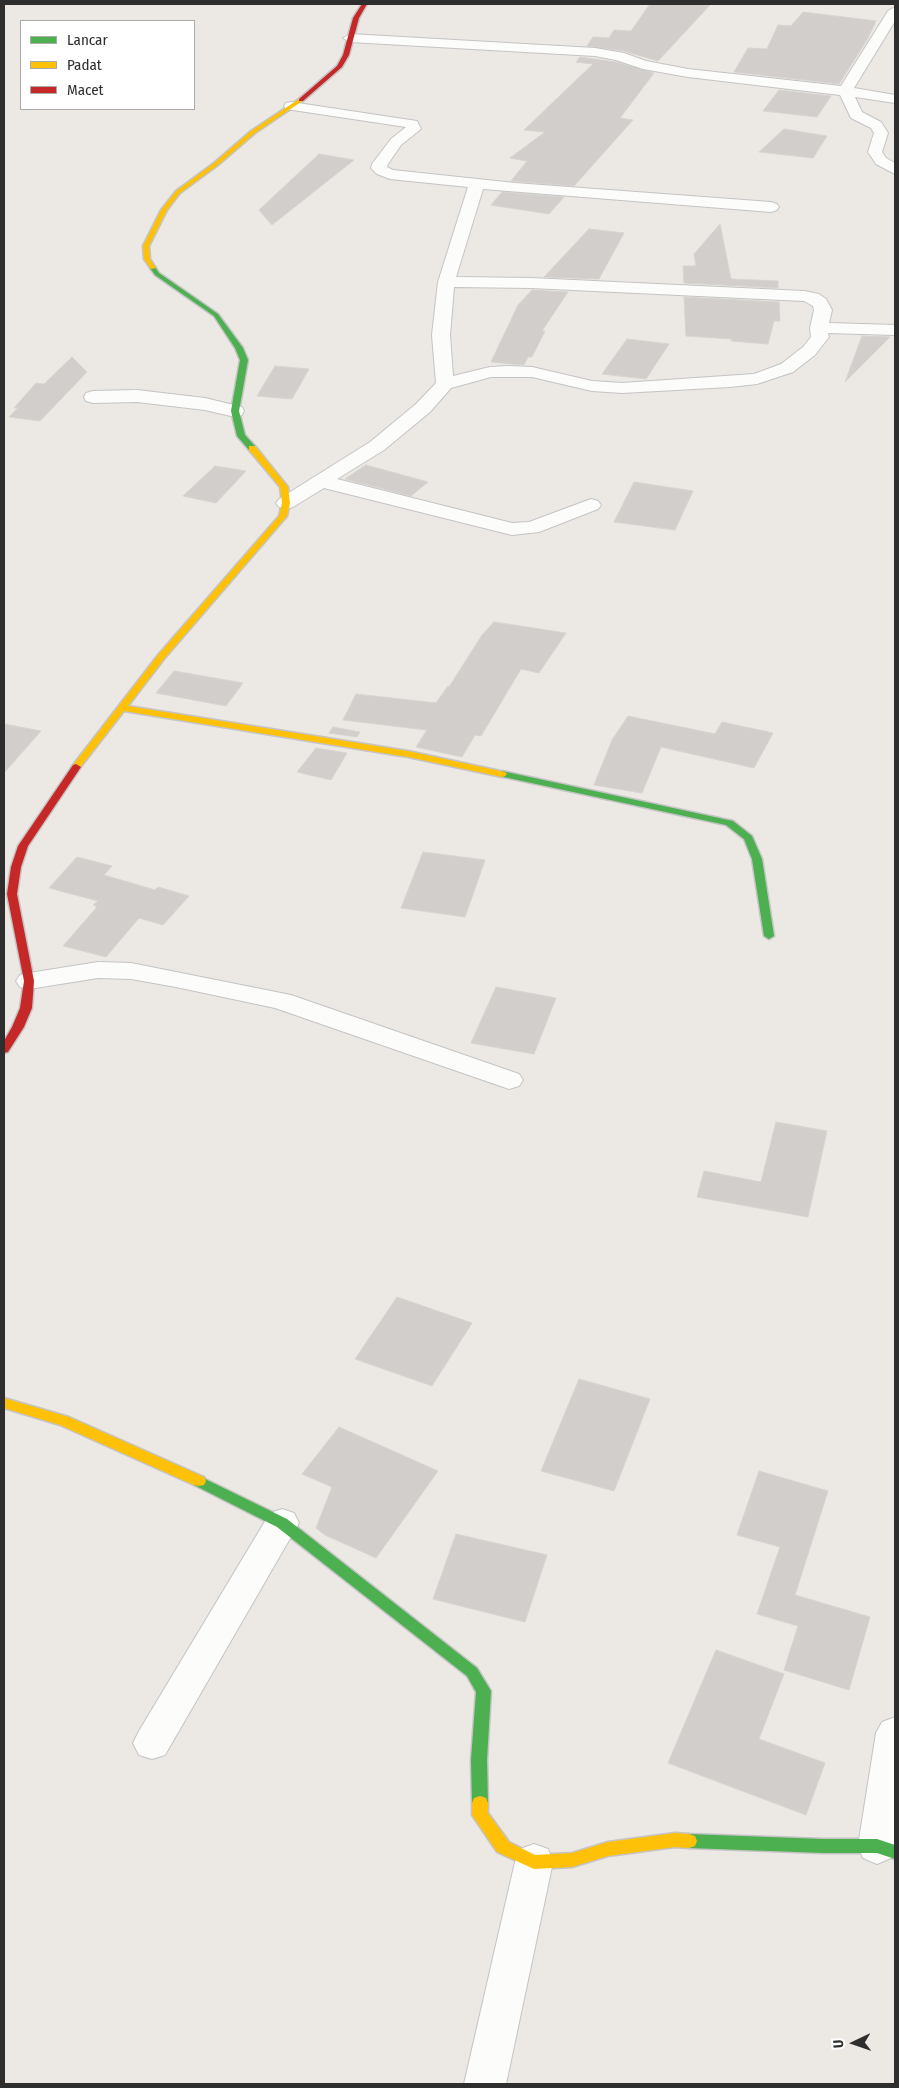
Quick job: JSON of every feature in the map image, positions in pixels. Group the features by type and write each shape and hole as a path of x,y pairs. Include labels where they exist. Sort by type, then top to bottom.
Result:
{"street":[{"path":"4,1049 18,1027 26,1008 29,981 8,881 23,846 76,769 122,708 214,594 283,516 286,503 284,487 267,464 241,436 236,424 235,411 244,360 239,348 216,315 157,274 147,259 146,246 164,210 178,192 216,164 253,132 303,99 339,67 346,55 356,18 364,4"},
{"path":"845,91 895,12"},
{"path":"350,38 595,52 619,56 644,65 688,73 845,91 895,99"},
{"path":"845,91 856,115 876,126 881,133 875,152 881,161 895,169"},
{"path":"291,106 412,124 414,129 396,142 380,164 379,168 390,174 515,188 771,207"},
{"path":"445,384 441,335 446,282 478,183"},
{"path":"286,503 377,446 423,408 445,384 490,372 508,371 532,372 592,386 622,388 757,379 787,368 809,351 820,337 819,328 823,310 820,303 804,296 531,283 446,282"},
{"path":"819,328 895,330"},
{"path":"93,397 137,396 206,404 235,411"},
{"path":"320,481 512,529 532,528 591,505"},
{"path":"122,708 408,754 729,823 748,838 757,859 769,936"},
{"path":"29,981 98,970 131,971 176,979 281,1001 509,1080"},
{"path":"4,1403 64,1421 192,1477 282,1523 472,1672 484,1691 479,1760 480,1815 503,1847 534,1862 572,1860 608,1849 674,1840 886,1849 895,1733"},
{"path":"152,1743 282,1523"},
{"path":"486,2084 534,1862"}],"building":[{"path":"650,4 711,4 658,61 624,51 587,46 593,37 609,38 614,30 631,31"},
{"path":"803,12 876,21 867,40 839,84 734,72 748,48 767,49 778,25 791,26"},
{"path":"580,57 616,62 654,73 620,118 633,120 574,186 511,181 527,161 510,158 545,132 524,130 593,64 576,62"},
{"path":"779,90 831,96 817,117 763,111"},
{"path":"784,129 827,136 813,158 759,152"},
{"path":"319,154 354,160 272,225 259,210"},
{"path":"502,192 564,197 549,214 491,205"},
{"path":"720,224 731,279 778,281 778,288 684,283 683,266 696,266 694,254"},
{"path":"589,229 624,233 599,279 544,277"},
{"path":"532,290 568,292 542,331 545,331 532,357 528,357 524,365 491,362 518,305"},
{"path":"684,297 779,302 780,321 774,321 768,344 686,336"},
{"path":"862,336 890,337 845,382"},
{"path":"627,339 669,344 646,379 602,374"},
{"path":"72,357 87,372 40,421 9,417 18,408 14,408 36,383 44,384"},
{"path":"275,366 309,369 292,399 257,396"},
{"path":"366,465 428,482 411,496 345,479"},
{"path":"215,466 246,471 216,503 183,496"},
{"path":"634,482 693,491 675,530 614,522"},
{"path":"494,622 566,633 539,673 521,669 481,736 475,735 462,757 416,747 427,730 343,720 356,694 436,703 449,687 482,635"},
{"path":"174,671 243,683 226,706 156,693"},
{"path":"628,716 715,734 722,722 773,733 754,768 661,747 642,793 594,785 612,740"},
{"path":"4,724 41,731 4,773"},
{"path":"333,727 360,732 357,737 329,733"},
{"path":"316,748 347,753 331,780 297,772"},
{"path":"423,852 485,860 465,917 401,908"},
{"path":"77,857 112,866 104,875 155,890 158,887 189,896 163,925 139,918 106,957 63,946 97,907 93,905 98,901 49,888"},
{"path":"496,987 556,998 534,1054 471,1043"},
{"path":"776,1122 827,1131 808,1217 697,1197 704,1171 761,1182"},
{"path":"397,1297 472,1323 432,1386 355,1359"},
{"path":"579,1379 650,1399 614,1491 541,1471"},
{"path":"339,1427 438,1471 376,1558 325,1535 316,1528 332,1487 302,1474"},
{"path":"759,1471 828,1491 795,1595 870,1617 849,1690 784,1670 798,1626 757,1614 780,1547 737,1535"},
{"path":"456,1534 547,1555 525,1622 433,1599"},
{"path":"716,1650 784,1674 759,1739 825,1763 806,1815 668,1763"}],"traffic: fast":[{"path":"153,268 157,274 216,315 239,348 244,360 235,411 241,436 252,448"},
{"path":"502,774 729,823 748,838 757,859 769,936"},
{"path":"199,1481 282,1523 472,1672 484,1691 479,1760 480,1803"},
{"path":"689,1841 877,1846 895,1852"}],"traffic: slow":[{"path":"153,268 147,259 146,246 164,210 178,192 216,164 253,132 301,100"},
{"path":"76,767 161,657 283,516 286,503 284,487 252,448"},
{"path":"122,708 408,754 502,774"},
{"path":"4,1403 64,1421 199,1481"},
{"path":"480,1803 480,1815 503,1847 534,1862 572,1860 608,1849 675,1840 689,1841"}],"traffic: jam":[{"path":"301,100 339,67 346,55 356,18 364,4"},
{"path":"4,1049 18,1027 26,1008 29,981 12,894 16,867 23,846 76,767"}]}
